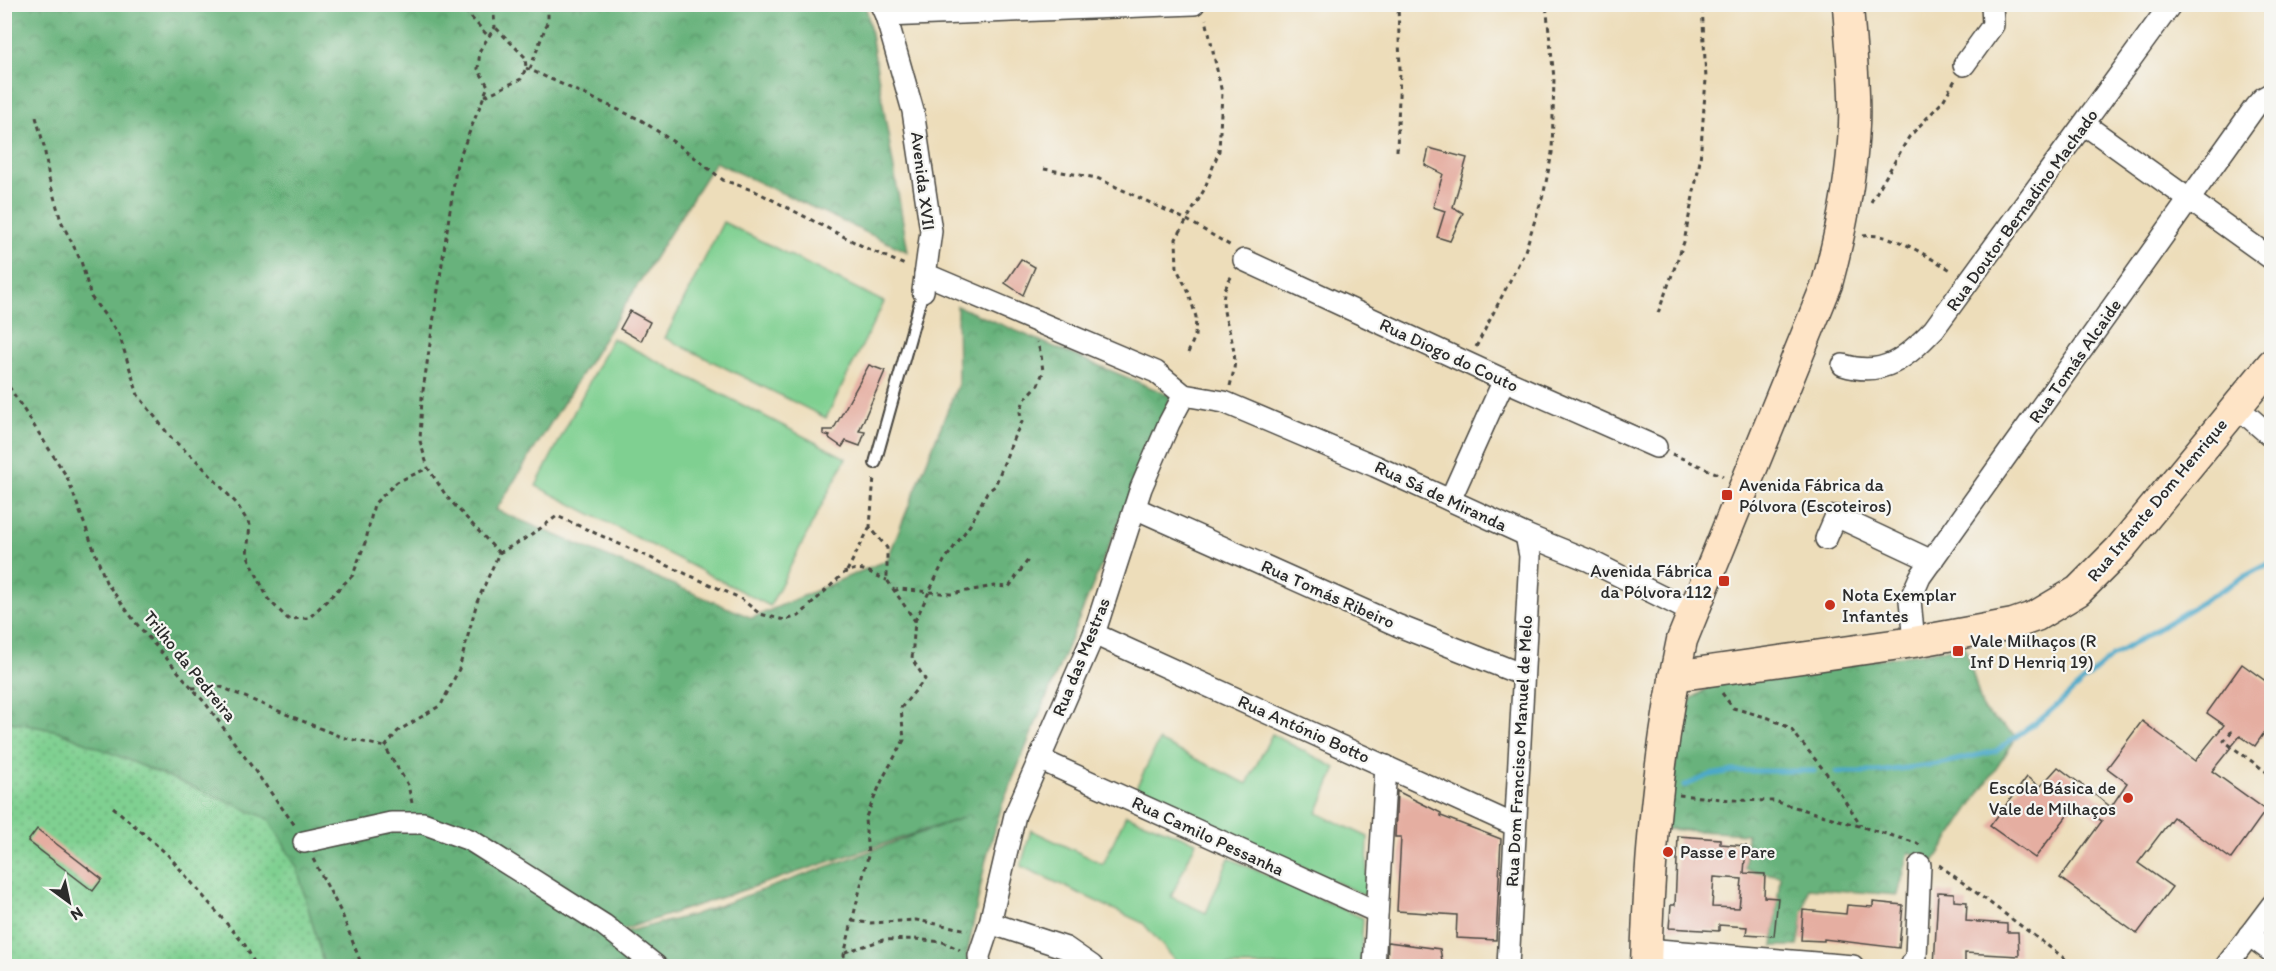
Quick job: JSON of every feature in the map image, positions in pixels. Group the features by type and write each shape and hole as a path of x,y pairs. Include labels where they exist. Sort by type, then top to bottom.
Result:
{"street":[{"path":"1848,4 1855,122 1851,170 1838,240 1827,284 1682,640 1674,676 1659,793 1650,883 1646,958 1853,966"},
{"path":"1964,65 1993,25 1992,4"},
{"name":"Rua Doutor Bernadino Machado","path":"1843,365 1869,370 1884,368 1916,349 1970,281 2171,4"},
{"path":"883,10 1200,10"},
{"name":"Avenida XVII","path":"883,10 914,111 931,231 924,283"},
{"name":"Rua Tomás Alcaide","path":"1914,642 1910,600 1917,583 2255,107 2271,93"},
{"path":"2084,124 2271,259"},
{"name":"Rua Diogo do Couto","path":"1244,260 1504,380 1656,447"},
{"path":"924,283 1031,320 1156,372 1184,394"},
{"name":"Rua Infante Dom Henrique","path":"1674,676 1914,642 2013,624 2036,616 2078,591 2118,550 2271,364"},
{"path":"1450,500 1504,380"},
{"name":"Rua Sá de Miranda","path":"1184,394 1224,402 1590,561 1692,612"},
{"name":"Rua das Mestras","path":"988,928 1015,815 1094,634 1135,508 1169,423 1184,394"},
{"path":"2236,406 2271,437"},
{"name":"Rua Tomás Ribeiro","path":"1135,508 1399,626 1523,675"},
{"path":"1826,539 1836,516 1932,561"},
{"name":"Rua Dom Francisco Manuel de Melo","path":"1508,966 1530,555 1526,535"},
{"name":"Rua António Botto","path":"1094,634 1514,825"},
{"name":"Rua Camilo Pessanha","path":"1039,759 1377,912"},
{"path":"1374,966 1386,766"},
{"path":"304,842 391,823 423,823 470,840 604,925 656,966"},
{"path":"1911,966 1916,956 1927,860"},
{"path":"2226,966 2271,905"},
{"path":"980,961 988,928 1066,948 1092,966"},
{"path":"2249,935 2271,952"}],"lane":[{"name":"Avenida XVII","path":"875,463 924,283"}],"path":[{"path":"459,4 489,37"},
{"path":"493,4 495,27 480,50 478,69 488,86 457,163 424,386 420,441 428,468 447,497 499,553"},
{"path":"484,96 494,89 521,79 548,20 548,4"},
{"path":"1396,151 1400,70 1398,4"},
{"path":"1468,363 1525,250 1544,192 1552,153 1554,78 1546,4"},
{"path":"1659,313 1684,242 1700,161 1706,79 1702,4"},
{"path":"1188,353 1195,336 1196,317 1189,293 1177,268 1176,238 1204,190 1220,151 1222,93 1200,10"},
{"path":"495,27 525,57 528,68"},
{"path":"1870,204 1909,137 1943,101 1964,65"},
{"path":"528,68 641,120 684,149 723,180 754,191 866,248 924,283"},
{"path":"36,117 44,146 49,179 61,221 81,261 91,297 119,334 138,395 172,439 197,461 236,503 250,525 246,554 268,599 288,619 309,618 345,584 353,575 366,540 374,504 397,482 428,468"},
{"path":"1044,169 1097,178 1187,220 1228,243 1244,260 1230,276 1224,295 1224,316 1234,350 1235,370 1224,402"},
{"path":"1838,240 1873,235 1895,240 1970,281"},
{"path":"845,966 845,952 867,856 865,819 884,776 904,740 901,708 925,679 912,659 915,621 944,561 970,525 987,492 995,486 1022,422 1020,412 1024,400 1038,385 1043,372 1041,354 1031,320"},
{"name":"Trilho da Pedreira","path":"4,379 67,477 106,582 136,623 206,704 297,827 342,914 362,966"},
{"path":"1656,447 1744,485"},
{"path":"385,747 398,731 441,705 459,669 477,602 499,553 530,536 557,516 740,598 760,614 785,620 799,616 847,572 870,527 875,463"},
{"path":"870,527 887,548 887,580"},
{"path":"894,591 900,589 951,594 994,586 1009,587 1028,560"},
{"path":"847,572 862,568 887,580 915,621"},
{"path":"1707,672 1733,708 1769,718 1790,728 1827,774 1860,825"},
{"path":"192,688 221,687 341,737 385,747 408,785 413,809 411,823"},
{"path":"2232,731 2224,741 2271,776"},
{"path":"1659,793 1732,800 1774,801 1917,843 1927,860 2075,966"},
{"path":"113,807 168,855 245,945 256,966"},
{"path":"852,921 870,923 916,920 988,928"},
{"path":"845,952 883,940 915,939 943,942 980,961"}],"green space":[{"path":"4,5 863,5 867,11 908,252 715,162 496,510 752,618 887,560 958,384 957,306 1171,396 1002,805 986,859 967,955 969,966 324,966 297,868 269,819 58,731 5,721","holes":["962,818 693,915 604,936"]},
{"path":"723,222 884,302 826,418 665,338"},
{"path":"612,338 846,458 770,606 536,486"},
{"path":"1965,646 1983,710 2017,737 1933,863 1909,852 1898,895 1808,888 1798,946 1773,946 1780,876 1745,869 1747,834 1665,829 1680,736 1691,699 1714,684"},
{"path":"4,721 58,731 269,819 297,868 324,966 5,966"},
{"path":"1272,734 1336,768 1317,813 1368,837 1366,896 1135,790 1159,741 1247,784"},
{"path":"1126,815 1196,842 1171,897 1206,913 1229,858 1363,918 1360,966 1180,966 1143,923 1021,866 1031,830 1103,864"}],"building":[{"path":"1429,148 1467,158 1453,207 1463,213 1450,241 1437,237 1445,211 1433,207 1443,174 1425,165"},
{"path":"1021,259 1035,267 1023,295 1005,283"},
{"path":"630,311 650,322 641,341 620,329"},
{"path":"869,365 885,371 859,431 865,432 860,446 846,441 842,447 829,438 830,436 823,434 823,430 833,430"},
{"path":"2242,664 2271,685 2271,723 2255,746 2240,736 2212,771 2266,810 2231,859 2173,817 2138,863 2172,887 2137,934 2060,878 2102,821 2076,804 2035,858 1990,826 2027,777 2040,787 2058,767 2111,807 2127,783 2107,768 2142,721 2195,761 2224,725 2207,713"},
{"path":"1397,791 1441,813 1441,816 1501,839 1496,940 1456,938 1457,915 1397,911 1401,837 1395,837"},
{"path":"37,829 102,879 93,891 28,841"},
{"path":"1678,836 1720,839 1720,844 1746,846 1744,873 1765,874 1764,897 1778,898 1774,936 1746,934 1747,927 1719,925 1719,931 1669,928 1671,905 1675,905","holes":["1714,877 1742,879 1739,908 1712,907"]},
{"path":"1938,892 1954,893 1954,901 1967,902 1966,921 2007,924 2007,932 2018,932 2019,956 1965,953 1965,966 1934,966"},
{"path":"1873,902 1903,905 1899,948 1824,939 1824,941 1801,940 1803,910 1846,914 1847,905 1873,907"},
{"path":"1388,942 1440,949 1443,966 1387,966"}],"waterway":[{"path":"1837,772 1877,772 1944,763 1996,751 2046,715 2111,657 2272,562"},
{"path":"1684,786 1710,775 1733,771 1814,771"}],"place":[{"name":"Avenida Fábrica da Pólvora (Escoteiros)","path":"1727,495"},
{"name":"Avenida Fábrica da Pólvora 112","path":"1724,581"},
{"name":"Nota Exemplar Infantes","path":"1830,605"},
{"name":"Vale Milhaços (R Inf D Henriq 19)","path":"1958,651"},
{"name":"Escola Básica de Vale de Milhaços","path":"2128,798"},
{"name":"Passe e Pare","path":"1668,852"}]}
